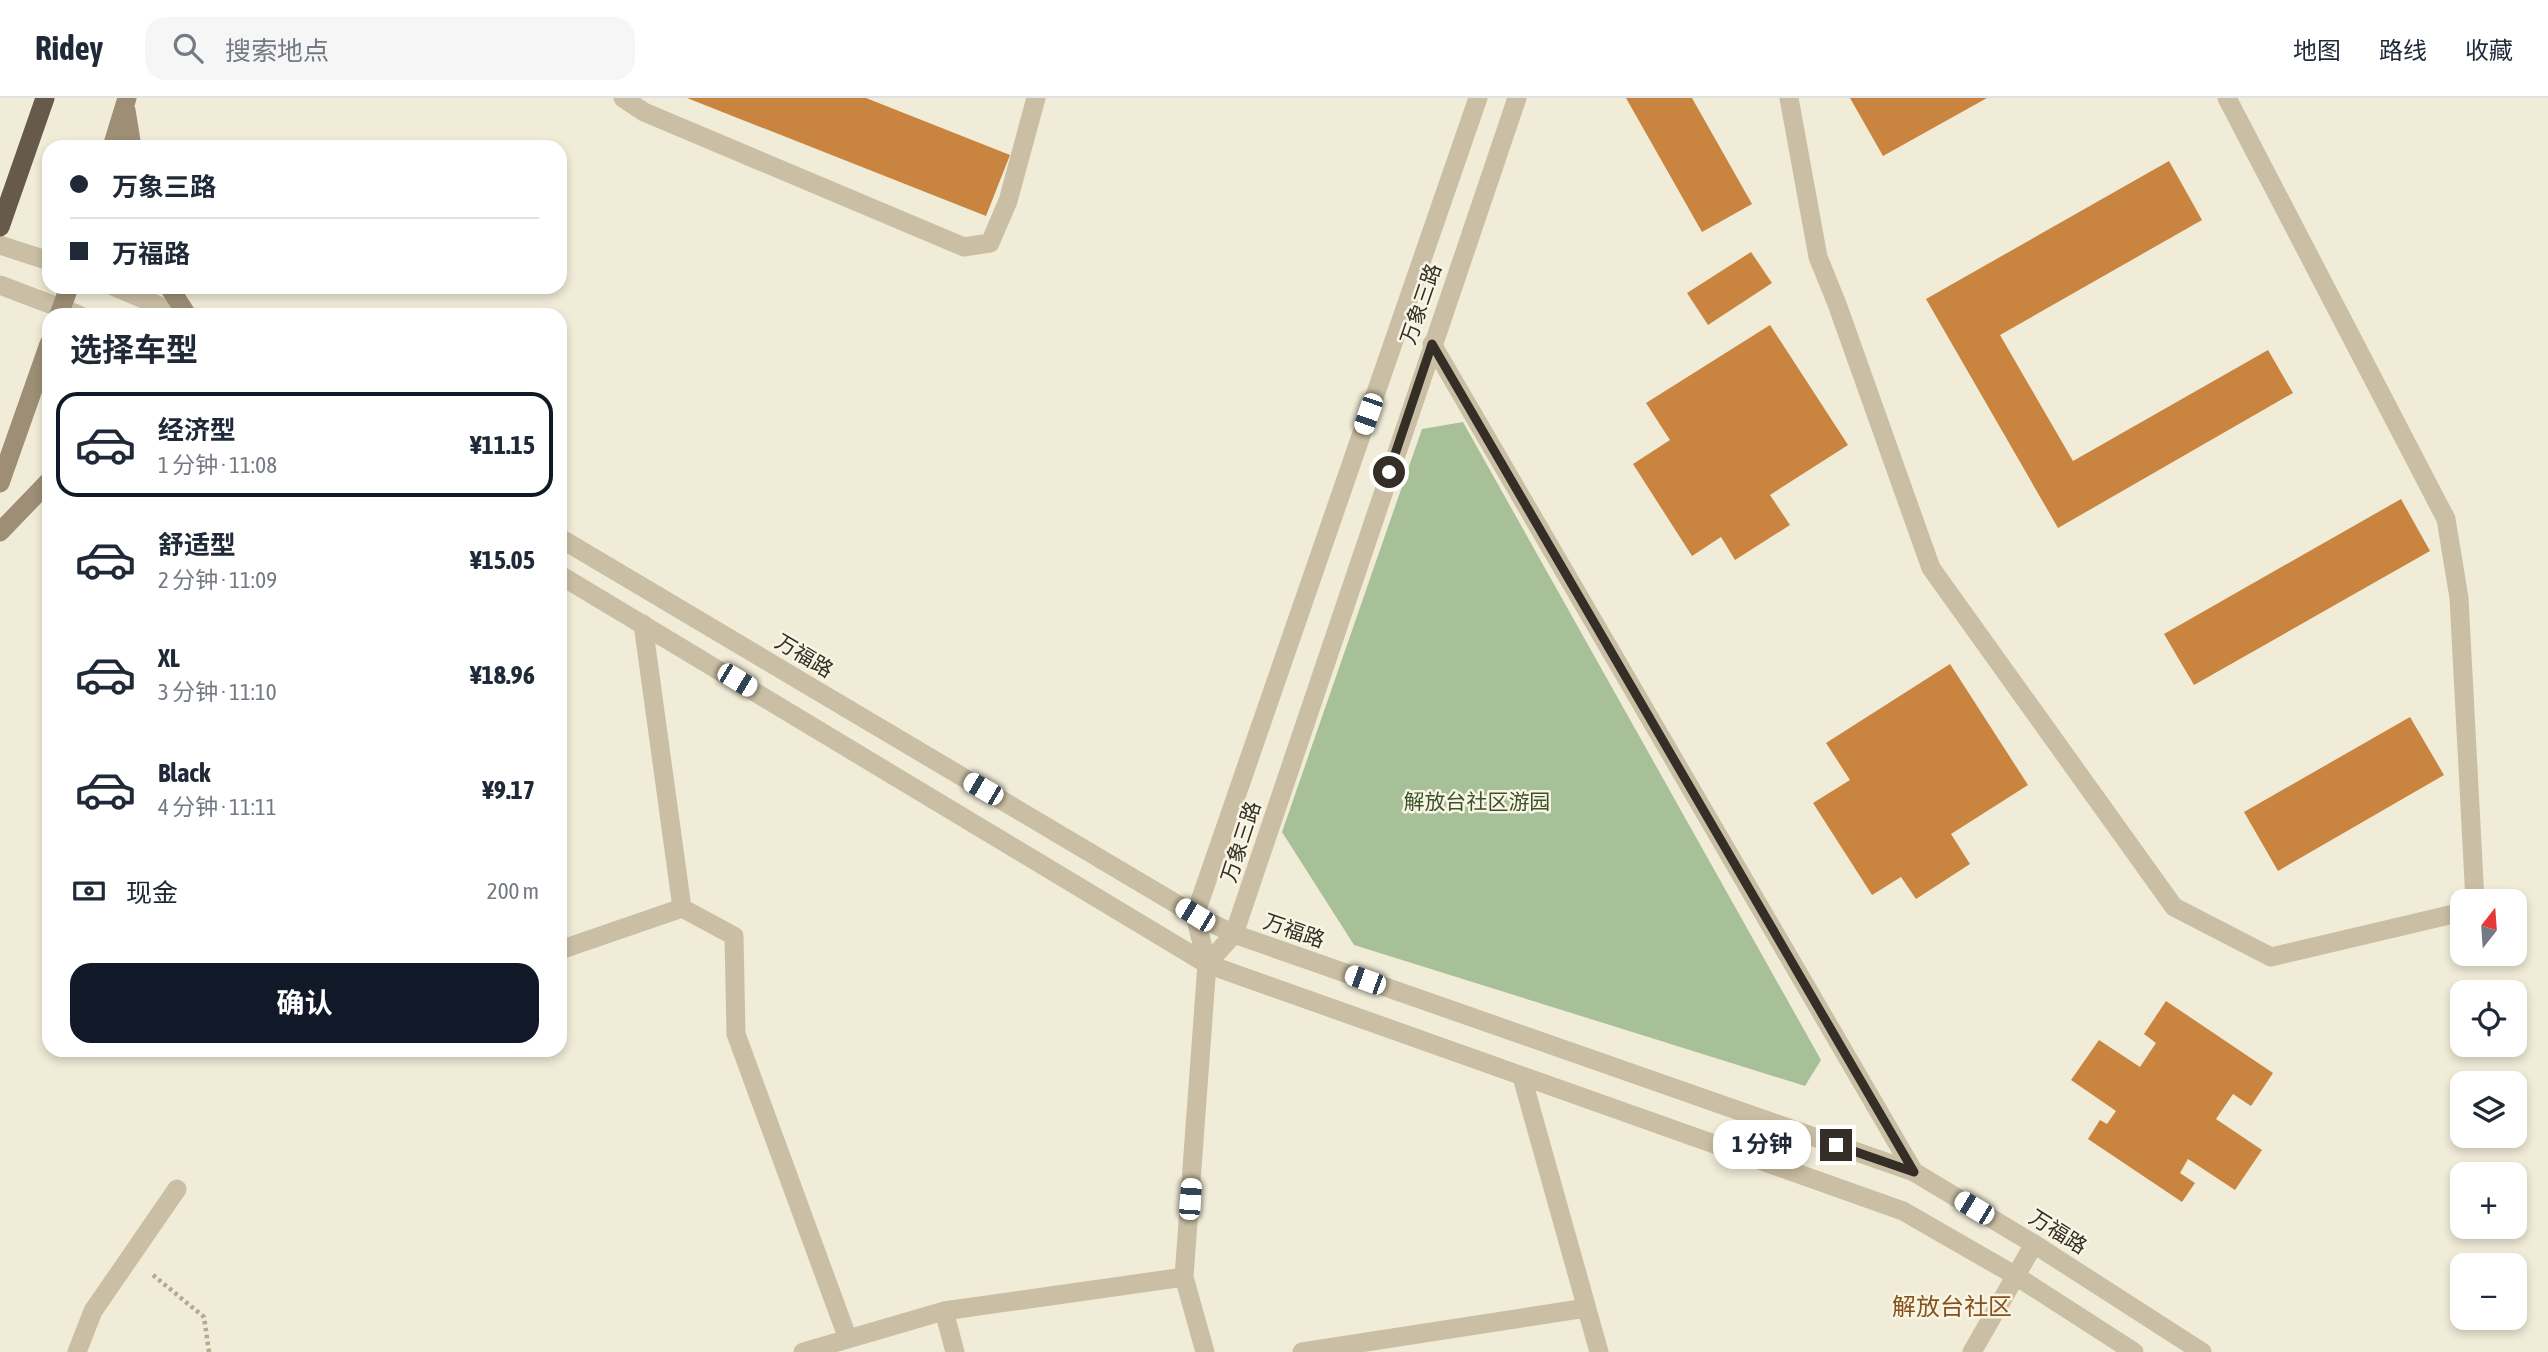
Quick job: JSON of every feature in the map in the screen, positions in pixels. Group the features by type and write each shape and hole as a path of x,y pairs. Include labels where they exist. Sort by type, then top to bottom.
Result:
{"highway":[{"path":"0,227 45,98"}],"main road":[{"path":"114,140 126,101"},
{"path":"126,101 131,140"},
{"path":"0,483 42,365"},
{"path":"0,533 42,488"}],"street":[{"path":"623,98 644,112 964,247 990,243 1008,201 1036,98"},
{"name":"万象三路","path":"1195,915 1478,98"},
{"name":"万象三路","path":"1207,964 1234,934 1517,98"},
{"path":"1789,98 1818,257 1838,304 1931,568 2174,907 2271,957 2450,915"},
{"path":"2227,98 2446,519 2459,598 2474,889"},
{"path":"0,245 42,259"},
{"path":"0,285 55,308"},
{"path":"132,294 164,308"},
{"path":"1432,344 1914,1172"},
{"name":"万福路","path":"567,542 1195,915 1234,934 1914,1172 2034,1244 2202,1352"},
{"path":"567,579 1207,964 1903,1211 2016,1276 2134,1352"},
{"path":"643,624 682,908"},
{"path":"567,948 682,908 734,936 736,1034 848,1339"},
{"path":"1195,915 1207,964 1184,1278 1205,1352"},
{"path":"1522,1077 1599,1352"},
{"path":"76,1352 93,1311 177,1189"},
{"path":"1972,1352 2034,1244"},
{"path":"803,1352 944,1311 1184,1278"},
{"path":"1302,1352 1586,1308"},
{"path":"944,1311 955,1352"}],"path":[{"path":"130,1257 204,1317 209,1352"}],"green space":[{"name":"解放台社区游园","path":"1463,422 1821,1060 1805,1086 1354,945 1282,832 1422,429"}],"building":[{"path":"687,98 866,98 1010,155 986,216"},
{"path":"1626,98 1692,98 1752,204 1702,232"},
{"path":"1850,98 1987,98 1883,156"},
{"path":"2169,161 2202,220 2000,335 2073,461 2268,350 2293,393 2058,528 1926,299"},
{"path":"1751,252 1772,283 1708,325 1687,293"},
{"path":"1770,325 1848,445 1770,495 1790,525 1735,560 1721,537 1692,556 1633,464 1670,440 1646,403"},
{"path":"2401,499 2430,551 2194,685 2164,634"},
{"path":"1950,664 2028,785 1951,834 1970,864 1916,899 1901,877 1872,895 1813,803 1850,780 1826,743"},
{"path":"2410,717 2444,775 2278,871 2244,812"},
{"path":"2166,1001 2273,1073 2251,1106 2233,1094 2216,1119 2262,1150 2235,1190 2188,1159 2180,1173 2195,1183 2182,1202 2088,1139 2100,1120 2107,1124 2116,1111 2071,1080 2099,1040 2140,1067 2156,1043 2144,1034"}],"district":[{"name":"解放台社区","path":"1952,1307"}],"route":[{"path":"1389,472 1432,344 1914,1172 1836,1145"}]}
